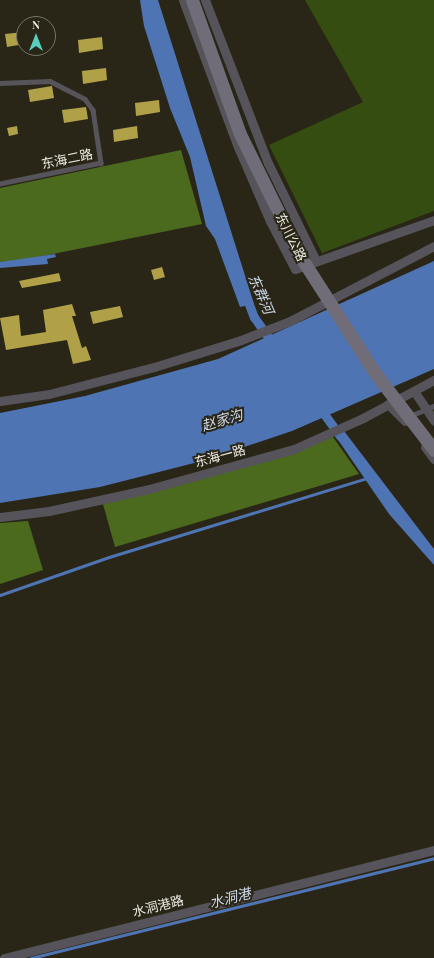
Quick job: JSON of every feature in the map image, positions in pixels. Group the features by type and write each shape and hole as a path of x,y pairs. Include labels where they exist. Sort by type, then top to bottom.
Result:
{"street":[{"path":"183,0 238,147 270,221 295,269 434,220"},
{"name":"东川公路","path":"192,0 249,154 300,256 331,307 375,373 434,450"},
{"path":"205,0 268,163 316,261"},
{"path":"0,401 49,394 154,367 240,340 290,321 434,246"},
{"name":"东海一路","path":"0,517 49,511 149,489 294,449 364,418 434,380"},
{"path":"414,391 430,407 434,421"},
{"path":"388,404 403,418 434,459"},
{"name":"水洞港路","path":"4,958 434,850"}],"lane":[{"name":"东海二路","path":"0,83 50,81 85,99 93,110 102,163 0,184"},
{"path":"403,418 430,407"}],"green space":[{"path":"305,0 434,0 434,211 322,253 269,145 363,102"},
{"path":"181,150 202,224 23,260 0,262 0,188"},
{"path":"333,437 359,474 115,547 103,504"},
{"path":"28,521 43,570 0,584 0,523"}],"water":[{"path":"140,0 158,0 254,304 240,307 215,239 206,226 190,157 170,108 144,26"},
{"path":"55,254 56,257 47,259 48,264 0,268 0,262"},
{"name":"赵家沟","path":"434,261 434,369 292,431 202,461 100,487 0,503 0,413 85,396 218,359"},
{"path":"344,431 434,549 434,565 389,514 334,434"}],"building":[{"path":"16,33 16,45 7,47 5,34"},
{"path":"102,37 103,49 79,53 78,40"},
{"path":"106,68 107,80 83,84 82,71"},
{"path":"52,86 54,98 30,102 28,90"},
{"path":"159,100 160,112 136,116 135,103"},
{"path":"86,107 88,119 64,123 62,110"},
{"path":"17,126 18,134 9,136 7,128"},
{"path":"137,126 138,138 114,142 113,130"},
{"path":"162,267 165,277 154,280 151,270"},
{"path":"59,273 61,281 22,288 19,281"},
{"path":"72,304 76,316 72,316 82,348 86,346 91,360 73,364 67,340 6,350 0,318 19,315 21,336 46,332 43,310"},
{"path":"120,306 123,317 93,324 90,312"}],"waterway":[{"name":"东群河","path":"245,294 254,317 275,347"},
{"name":"东群河","path":"319,407 340,436"},
{"path":"0,595 109,557 367,478"},
{"name":"水洞港","path":"31,958 434,858"}]}
